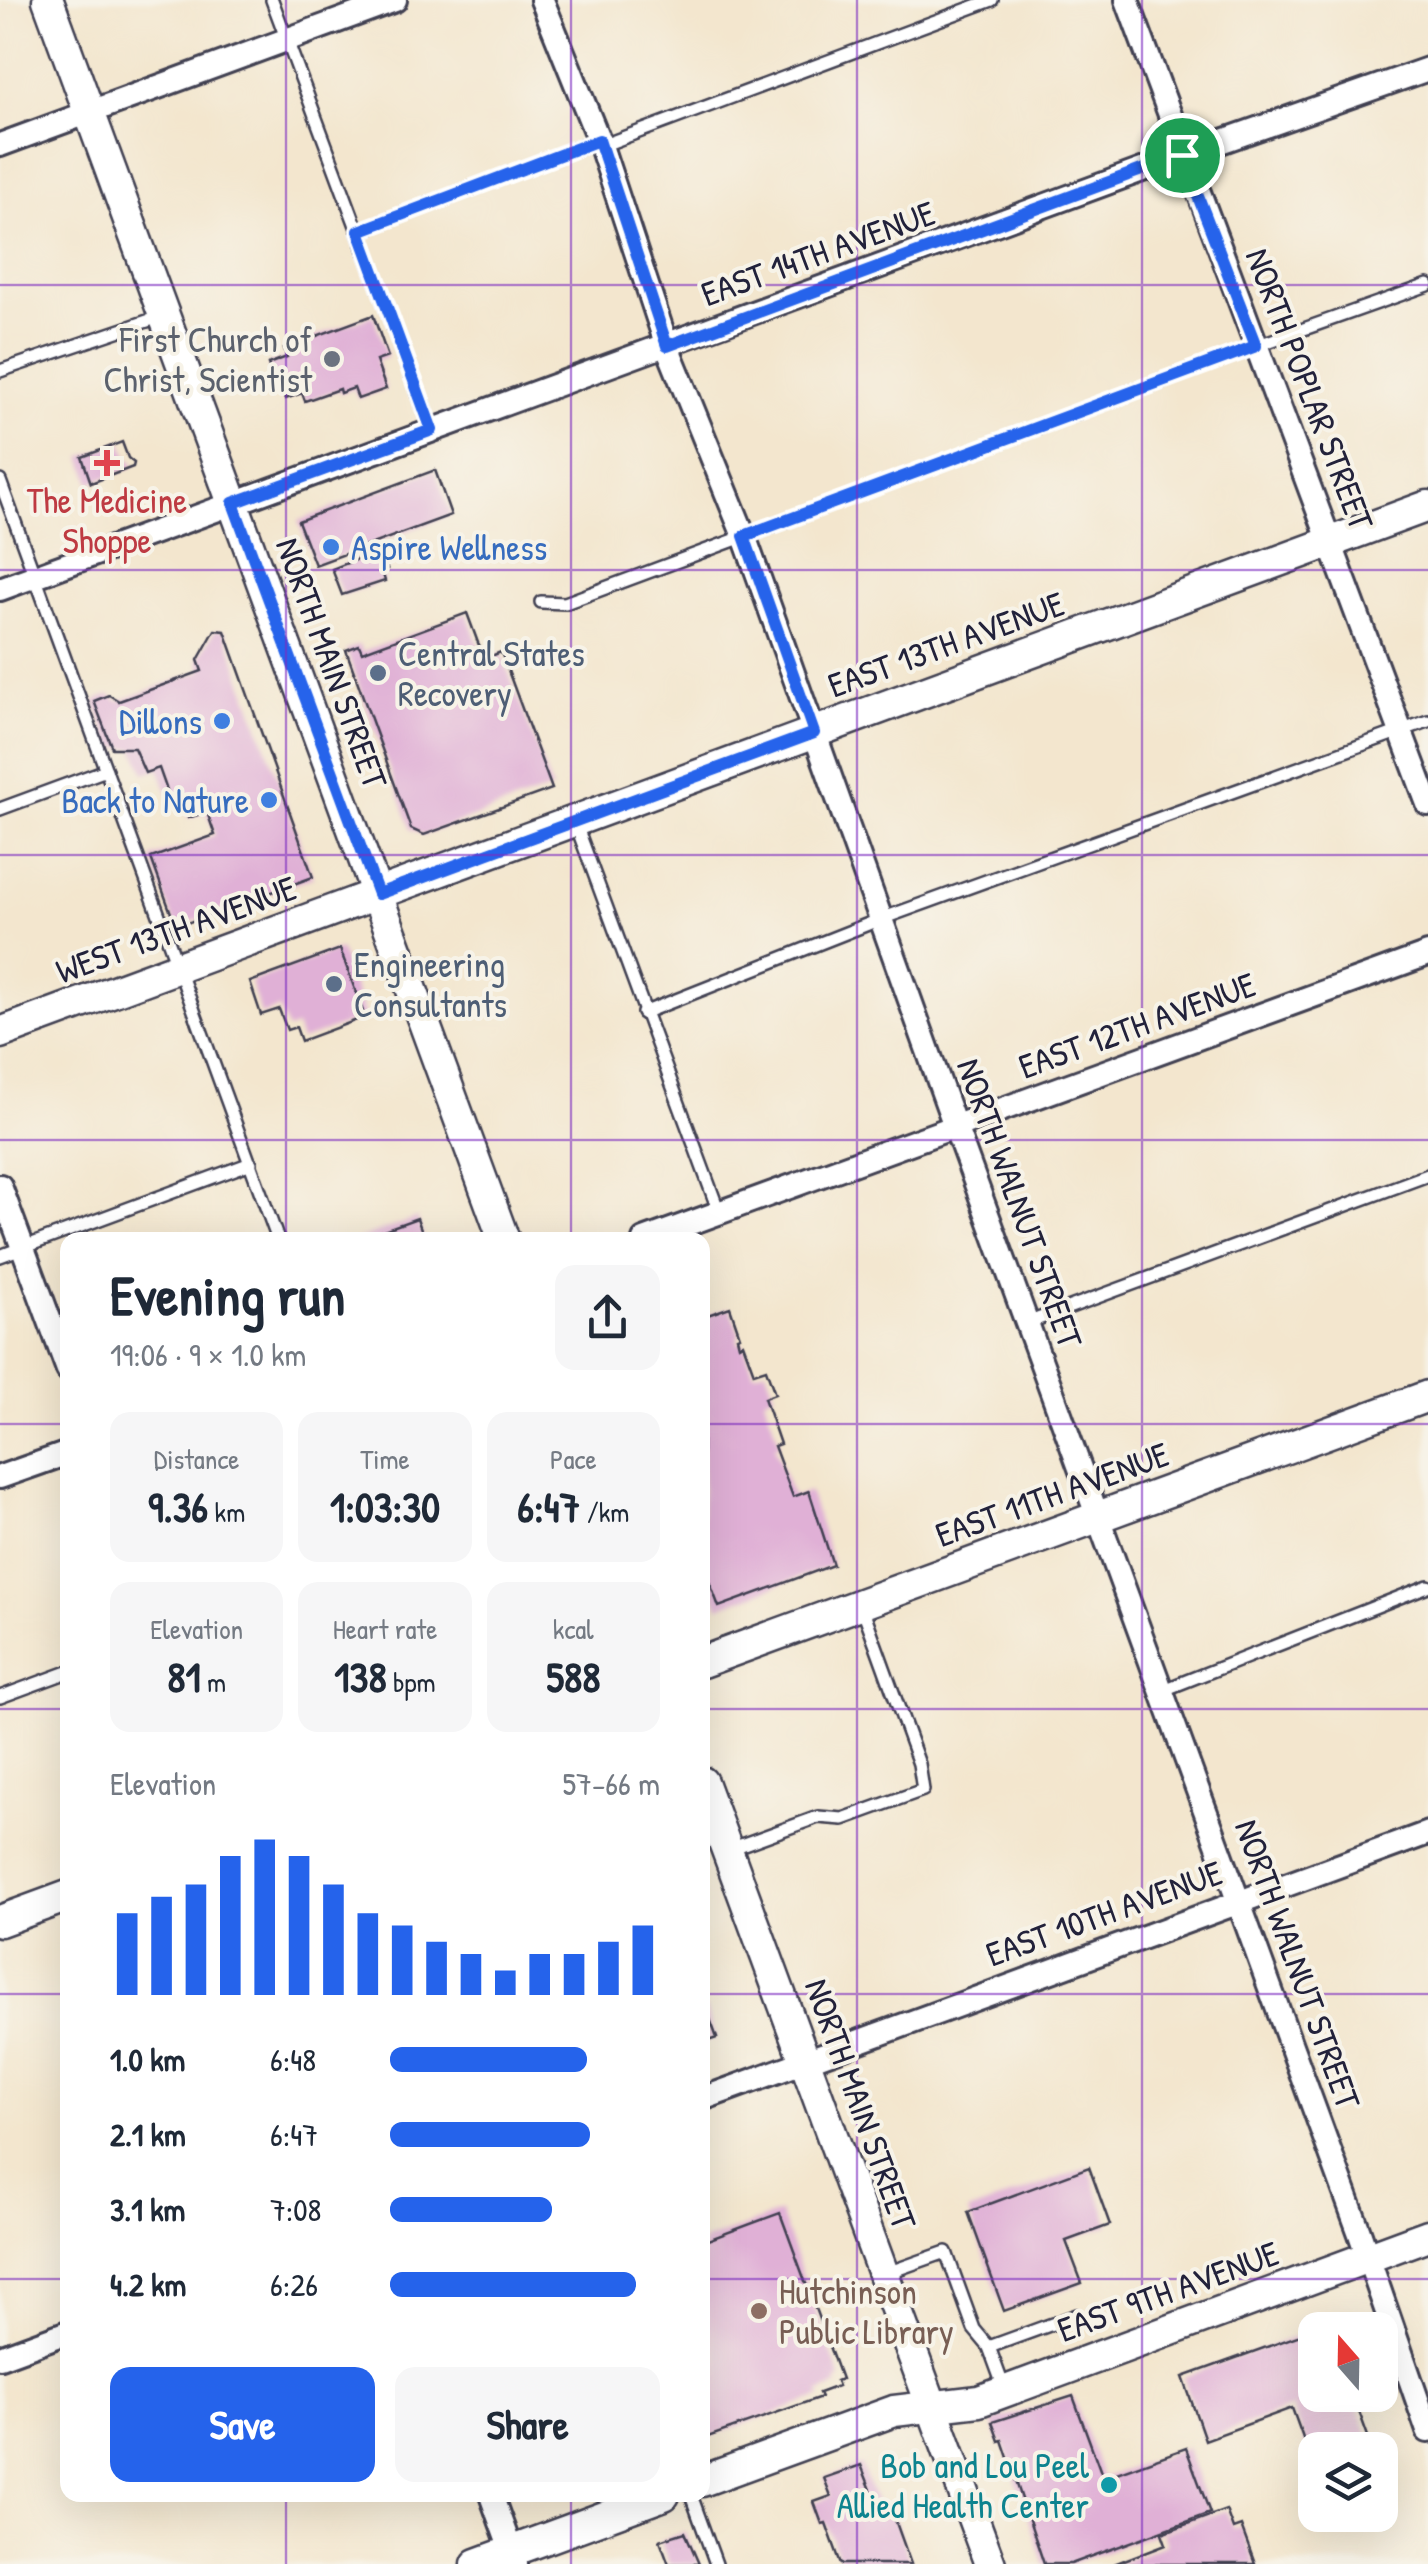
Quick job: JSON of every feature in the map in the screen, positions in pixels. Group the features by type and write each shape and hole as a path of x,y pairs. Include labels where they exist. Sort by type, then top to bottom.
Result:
{"street":[{"name":"NORTH MAIN STREET","path":"48,0 501,1232"},
{"path":"0,146 394,0"},
{"name":"NORTH WALNUT STREET","path":"542,0 600,143 667,346 744,536 1428,2432"},
{"name":"NORTH POPLAR STREET","path":"1127,0 1428,804"},
{"name":"EAST 14TH AVENUE","path":"0,589 1182,155 1428,69"},
{"name":"EAST 13TH AVENUE","path":"378,894 1428,506"},
{"name":"WEST 13TH AVENUE","path":"0,1033 378,894"},
{"name":"EAST 12TH AVENUE","path":"665,1232 1428,954"},
{"path":"0,1186 60,1348"},
{"name":"EAST 11TH AVENUE","path":"710,1659 1428,1396"},
{"path":"0,1477 60,1455"},
{"name":"NORTH MAIN STREET","path":"710,1803 990,2564"},
{"name":"EAST 10TH AVENUE","path":"710,2096 1237,1902 1426,1840"},
{"path":"0,1921 60,1899"},
{"name":"EAST 9TH AVENUE","path":"710,2478 894,2411 979,2401 1428,2236"},
{"path":"0,2356 60,2335"},
{"path":"494,2502 514,2558"},
{"path":"477,2564 514,2558 647,2502"}],"lane":[{"path":"272,0 432,430"},
{"path":"359,231 992,0"},
{"path":"541,602 565,603 1428,286"},
{"path":"0,371 164,315"},
{"path":"0,481 275,1232"},
{"path":"644,1013 880,919 1428,721"},
{"path":"0,809 106,770"},
{"path":"575,822 719,1212"},
{"path":"66,1232 251,1163"},
{"path":"1027,1322 1428,1175"},
{"path":"0,1256 60,1234"},
{"path":"1161,1691 1428,1586"},
{"path":"728,1850 818,1816 842,1820 923,1790 919,1764 861,1604"},
{"path":"0,1697 60,1675"},
{"path":"884,2274 946,2252 974,2329 989,2347 1006,2391"},
{"path":"989,2347 1077,2315"},
{"path":"694,2502 716,2564"}],"building":[{"name":"First Church of Christ, Scientist","path":"373,315 388,357 376,361 386,389 358,399 354,388 305,401 302,393 286,399 281,386 276,387 268,364 287,357 284,348"},
{"path":"122,442 133,467 91,483 82,457"},
{"path":"435,470 451,515 315,565 298,521"},
{"path":"381,552 387,569 382,571 385,581 342,595 332,569"},
{"path":"467,613 484,659 501,652 552,789 424,835 411,829 346,650 359,645 362,652"},
{"path":"215,630 225,631 313,877 176,927 151,858 215,835 207,812 188,818 180,795 170,799 159,768 145,773 134,748 112,748 94,701 109,695 119,701 202,671 198,660"},
{"path":"340,949 365,1017 301,1041 296,1027 287,1030 279,1009 261,1015 250,982"},
{"path":"417,1218 422,1232 378,1232"},
{"path":"730,1307 740,1336 739,1345 743,1343 754,1373 766,1369 775,1394 764,1398 780,1444 774,1446 793,1497 809,1491 833,1565 719,1607 710,1583 710,1314"},
{"path":"710,2019 717,2038 710,2040"},
{"path":"1089,2167 1110,2225 1066,2241 1082,2283 1004,2311 968,2212"},
{"name":"Hutchinson Public Library","path":"780,2213 841,2379 836,2381 838,2386 819,2393 821,2397 710,2436 710,2239"},
{"path":"1298,2336 1298,2412 1359,2412 1366,2432 1301,2432 1292,2408 1205,2440 1183,2377"},
{"name":"Bob and Lou Peel Allied Health Center","path":"1073,2396 1103,2478 1186,2448 1210,2513 1071,2564 1044,2564 1002,2440 999,2441 992,2422"},
{"path":"861,2465 882,2517 893,2514 911,2564 841,2564 814,2502 831,2496 824,2478"},
{"path":"1226,2510 1233,2529 1241,2526 1255,2564 1114,2564 1166,2544 1162,2533"},
{"path":"685,2532 699,2564 669,2564 660,2540"}],"place":[{"name":"First Church of Christ, Scientist","path":"332,359"},
{"name":"The Medicine Shoppe","path":"107,463"},
{"name":"Aspire Wellness","path":"331,547"},
{"name":"Central States Recovery","path":"378,673"},
{"name":"Dillons","path":"222,721"},
{"name":"Back to Nature","path":"269,800"},
{"name":"Engineering Consultants","path":"334,984"},
{"name":"Hutchinson Public Library","path":"759,2311"},
{"name":"Bob and Lou Peel Allied Health Center","path":"1109,2485"}],"route":[{"path":"599,140 667,346 1182,155 1256,346 744,536 814,733 378,894 233,503 432,430 359,231 599,140"}]}
